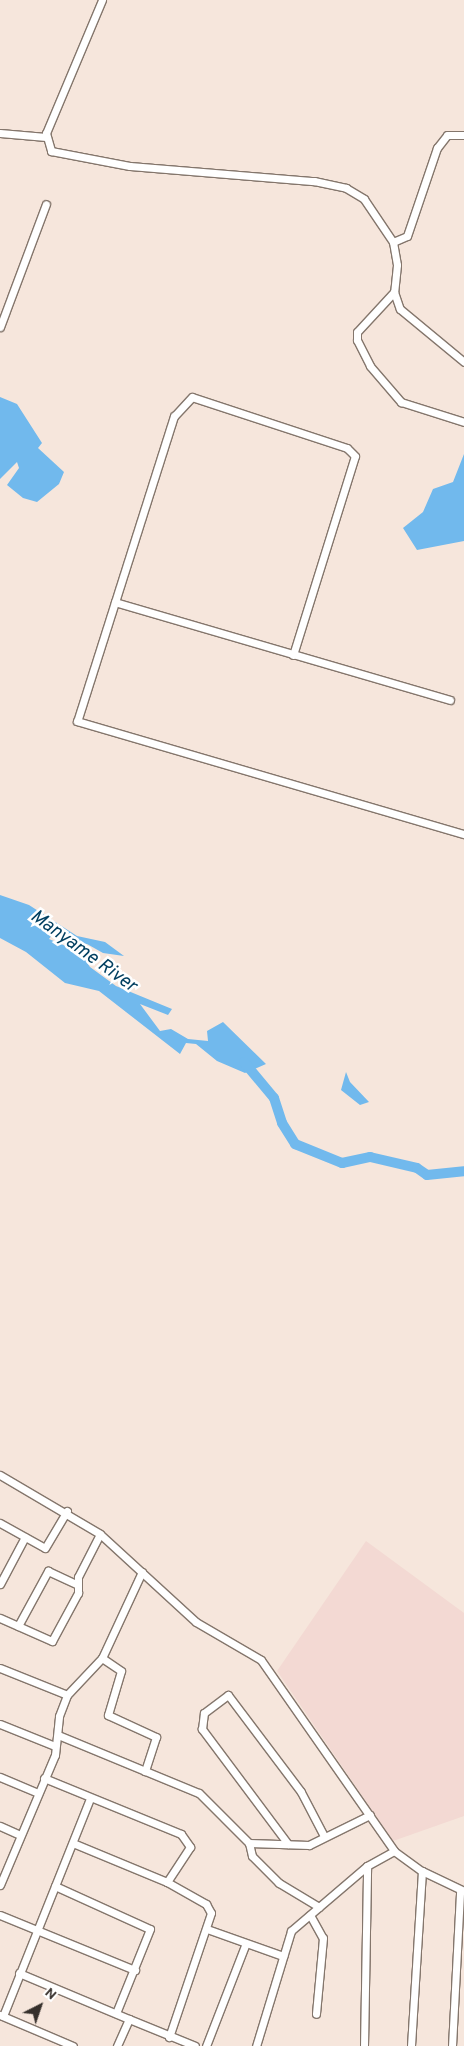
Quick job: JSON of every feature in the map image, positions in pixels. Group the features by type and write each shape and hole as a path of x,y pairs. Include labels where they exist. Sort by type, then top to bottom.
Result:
{"street":[{"path":"102,0 46,137 51,151 62,156 336,184 364,199 393,242 397,265 394,292 400,309 464,362"},
{"path":"0,133 46,137"},
{"path":"393,242 407,236 437,148 447,135 464,135"},
{"path":"0,327 46,204"},
{"path":"394,292 358,332 357,340 370,366 402,402 464,422"},
{"path":"293,655 355,456 347,448 192,397 174,416 77,721 464,834"},
{"path":"115,602 450,700"},
{"path":"0,1474 67,1511 100,1534 203,1628 261,1660 394,1851 422,1871 462,1891 452,2046"},
{"path":"0,1523 25,1537 49,1546 67,1511"},
{"path":"0,1618 52,1641 78,1593 78,1586 100,1534"},
{"path":"0,1584 25,1537"},
{"path":"18,1626 48,1571 78,1586"},
{"path":"1,1881 44,1778 55,1746 66,1695 102,1658 142,1572"},
{"path":"102,1658 121,1671 108,1714 156,1737 145,1771"},
{"path":"0,1668 66,1695"},
{"path":"288,1844 202,1729 204,1714 227,1696 234,1698 301,1792 324,1836"},
{"path":"0,1724 55,1746"},
{"path":"58,1734 205,1797 249,1843 252,1856 279,1883 319,1907"},
{"path":"0,1777 38,1793"},
{"path":"44,1778 186,1837 190,1846 167,1882"},
{"path":"73,2046 1,2015 90,1798"},
{"path":"249,1843 309,1845 370,1815"},
{"path":"0,1826 20,1835"},
{"path":"72,1843 167,1882 206,1904 210,1913 207,1929 169,2037"},
{"path":"256,2046 289,1935 367,1866 394,1851"},
{"path":"364,2046 367,1866"},
{"path":"411,2046 422,1871"},
{"path":"55,1886 147,1926 150,1934 116,2013"},
{"path":"0,1915 134,1970"},
{"path":"310,1915 323,1938 316,2014"},
{"path":"207,1929 283,1956"},
{"path":"206,2046 246,1943"},
{"path":"19,1973 194,2046"},
{"path":"117,2046 129,2019"}],"shaded area":[{"path":"366,1541 464,1613 464,1816 393,1841 277,1671"}],"water":[{"path":"0,397 17,404 42,443 38,448 64,472 59,484 37,502 23,498 7,485 19,468 17,462 0,479"},
{"path":"464,454 464,541 417,550 403,528 423,512 433,489 453,482"},
{"path":"0,895 29,905 77,936 105,942 124,956 103,953 87,944 73,944 52,935 49,939 80,952 90,967 116,986 172,1009 168,1015 140,1004 160,1031 171,1029 188,1039 208,1041 207,1031 223,1022 266,1064 245,1073 217,1061 196,1044 186,1043 180,1054 99,991 65,983 26,952 0,938"},
{"path":"346,1072 350,1082 369,1102 360,1105 341,1090"}],"waterway":[{"name":"Manyame River","path":"244,1062 274,1098 282,1123 295,1144 342,1163 370,1157 417,1168 427,1175 464,1171"}]}
